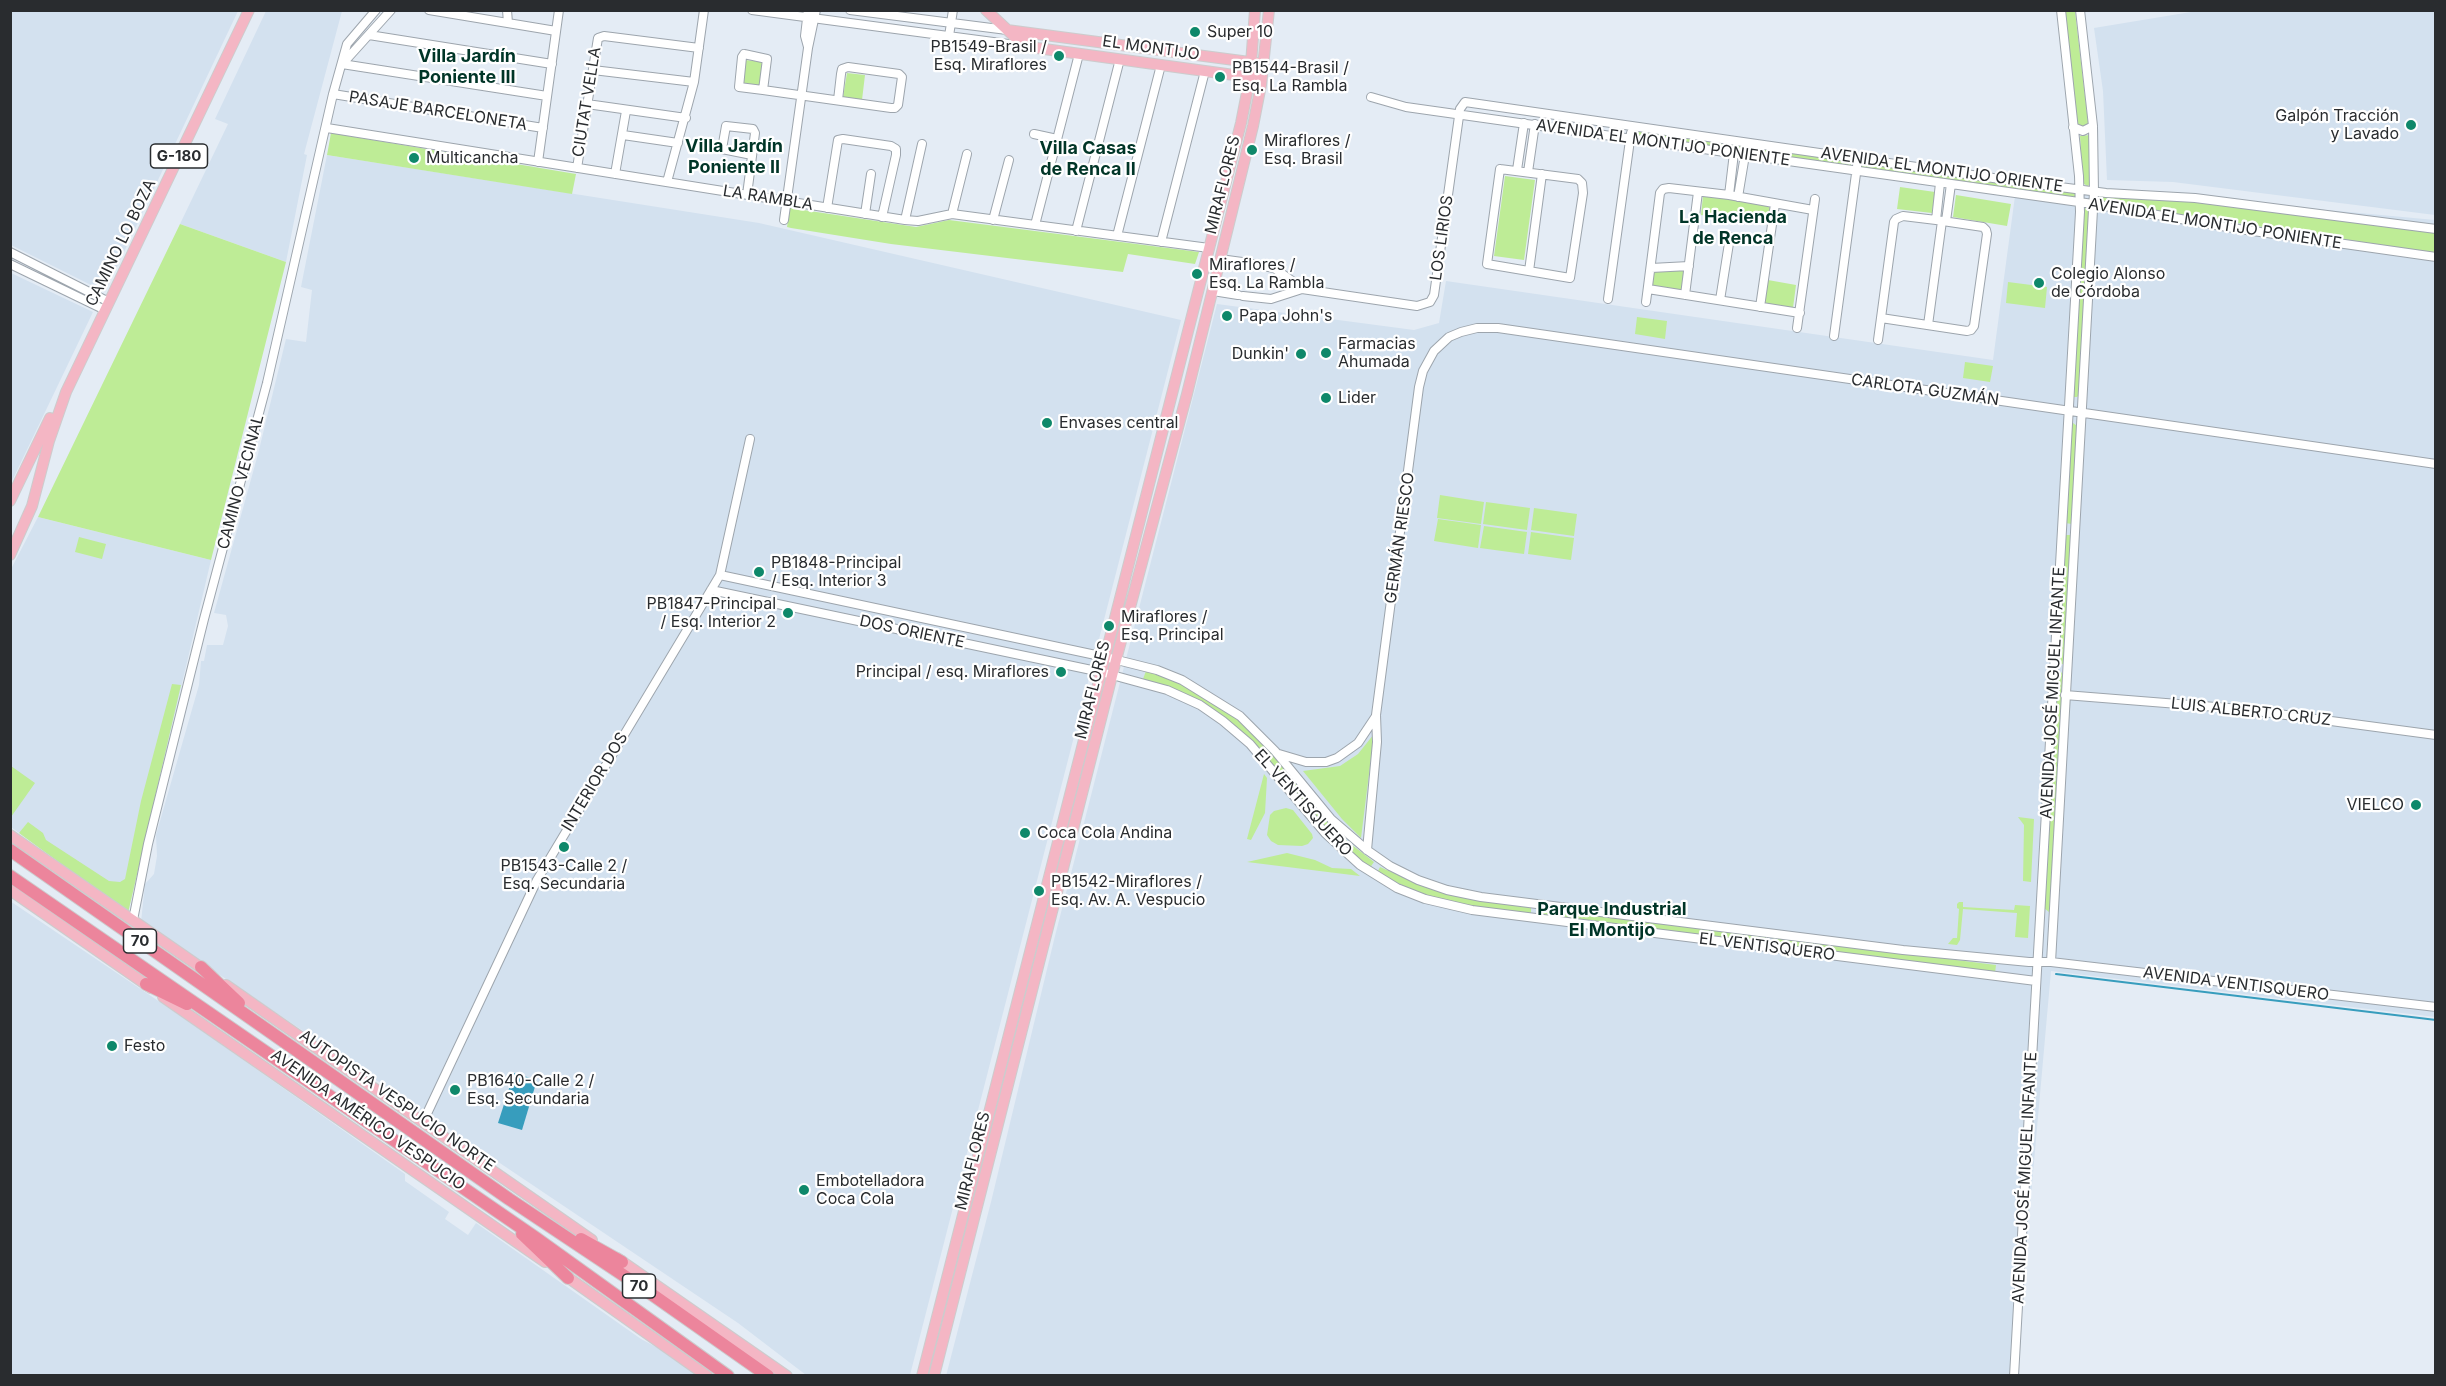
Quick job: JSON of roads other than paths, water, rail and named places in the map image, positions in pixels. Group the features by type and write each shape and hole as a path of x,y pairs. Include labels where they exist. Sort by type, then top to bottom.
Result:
{"highway":[{"name":"AUTOPISTA VESPUCIO NORTE","path":"10,850 509,1199 650,1293 768,1376"},
{"name":"AUTOPISTA VESPUCIO NORTE","path":"10,876 502,1214 728,1376"},
{"path":"201,967 270,1033"},
{"path":"146,984 226,1023"},
{"path":"509,1199 622,1262"},
{"path":"502,1214 568,1278"}],"main road":[{"name":"CAMINO LO BOZA","path":"10,501 48,422 66,392 249,10"},
{"path":"986,10 1007,30"},
{"name":"MIRAFLORES","path":"934,1376 1079,809 1157,450 1241,123 1250,77 1255,10"},
{"name":"MIRAFLORES","path":"1111,658 1172,454 1254,126 1269,10"},
{"name":"EL MONTIJO","path":"1007,30 1021,42 1037,48 1262,78"},
{"name":"EL MONTIJO","path":"1007,30 1263,64"},
{"path":"1241,123 1254,126"},
{"name":"CAMINO LO BOZA","path":"10,555 32,506 54,425 66,392"},
{"path":"1157,450 1172,454"},
{"name":"MIRAFLORES","path":"922,1376 1066,808 1107,674"},
{"path":"1066,808 1072,806 1079,809"},
{"name":"AVENIDA AMÉRICO VESPUCIO","path":"10,835 787,1376"},
{"name":"AVENIDA AMÉRICO VESPUCIO","path":"10,890 707,1376"}],"street":[{"name":"CAMINO VECINAL","path":"134,920 148,844 204,619 265,393 333,94 347,44 375,10"},
{"path":"342,63 391,10"},
{"path":"429,10 556,31"},
{"path":"507,10 508,23"},
{"path":"538,162 559,10"},
{"path":"667,182 694,82 704,10"},
{"name":"EL MONTIJO","path":"752,10 811,14 848,23 1037,48"},
{"path":"848,23 850,10"},
{"name":"EL MONTIJO","path":"850,10 911,15 951,24 1007,30"},
{"path":"949,36 953,10"},
{"name":"AVENIDA JOSÉ MIGUEL INFANTE","path":"2014,1376 2080,203 2061,10"},
{"name":"AVENIDA JOSÉ MIGUEL INFANTE","path":"2051,962 2094,192 2093,126 2080,10"},
{"path":"784,220 808,48 805,36 811,14"},
{"path":"909,31 911,15"},
{"path":"369,35 552,64"},
{"name":"CIUTAT VELLA","path":"577,168 600,37 699,48"},
{"path":"1035,225 1079,54"},
{"path":"764,90 767,59 742,55 739,87 895,108 898,105 902,77 899,74 848,67 842,69 838,100"},
{"path":"1076,231 1120,59"},
{"path":"342,63 547,96"},
{"path":"1117,236 1161,65"},
{"path":"593,70 694,82"},
{"path":"1161,242 1205,71"},
{"name":"PASAJE BARCELONETA","path":"333,94 543,128"},
{"name":"AVENIDA EL MONTIJO PONIENTE","path":"1371,97 1406,107 2093,204 2239,229 2436,258"},
{"name":"AVENIDA EL MONTIJO ORIENTE","path":"1460,114 1461,105 1467,102 2094,192 2206,199 2436,229"},
{"path":"587,104 686,118"},
{"path":"615,174 626,111"},
{"name":"LOS LIRIOS","path":"1302,289 1421,306 1430,302 1434,295 1460,114"},
{"path":"1517,170 1524,123"},
{"path":"1528,172 1535,124"},
{"path":"747,195 752,155 755,131 726,126 721,147 724,151 752,155"},
{"path":"1608,299 1632,126"},
{"path":"2073,127 2083,131 2093,126"},
{"name":"LA RAMBLA","path":"327,128 882,217 918,221 952,214 1209,248"},
{"path":"1034,134 1057,139"},
{"path":"622,135 678,143"},
{"path":"827,208 838,140 891,146 896,149 896,154 882,217"},
{"path":"905,220 922,144"},
{"path":"1729,195 1734,153"},
{"path":"952,214 967,154"},
{"path":"1738,197 1745,155"},
{"path":"1834,336 1858,159"},
{"path":"993,219 1009,160"},
{"path":"1500,169 1528,172 1578,179 1582,183 1583,193 1570,278 1487,264 1500,169"},
{"path":"865,214 871,174"},
{"path":"1529,271 1542,174"},
{"path":"1940,183 1941,221"},
{"path":"1928,326 1941,221 1951,184"},
{"path":"1646,302 1660,193 1664,189 1729,195 1813,210"},
{"path":"1685,295 1698,192"},
{"path":"1797,328 1815,199"},
{"path":"1760,307 1775,204"},
{"path":"1878,340 1894,220 1901,216 1983,227 1986,230 1974,326 1967,331 1881,318"},
{"path":"1720,300 1730,237"},
{"path":"10,252 107,306"},
{"path":"1220,259 1274,268 1302,289"},
{"path":"10,264 107,306"},
{"path":"1651,268 1689,266"},
{"path":"43,280 47,271"},
{"path":"1213,291 1271,299 1302,289"},
{"path":"1648,289 1800,313"},
{"name":"CARLOTA GUZMÁN","path":"1427,362 1439,346 1455,334 1476,328 1491,327 2436,464"},
{"name":"GERMÁN RIESCO","path":"1366,850 1377,742 1376,716 1419,387 1427,362"},
{"name":"INTERIOR DOS","path":"423,1122 537,880 720,575 750,439"},
{"path":"2062,531 2069,528 2075,532"},
{"name":"DOS ORIENTE","path":"720,575 1111,658"},
{"name":"DOS ORIENTE","path":"711,590 1107,674"},
{"name":"EL VENTISQUERO","path":"1111,658 1182,680 1209,694 1240,716 1277,753 1331,819 1366,850 1390,866 1418,880 1447,890 1535,904 1771,934 2037,962"},
{"path":"1136,681 1140,666"},
{"name":"EL VENTISQUERO","path":"1107,674 1167,690 1200,705 1250,744 1336,845 1360,865 1384,881 1439,904 1533,918 2036,981"},
{"name":"LUIS ALBERTO CRUZ","path":"2065,695 2241,709 2436,735"},
{"name":"GERMÁN RIESCO","path":"1277,753 1306,762 1326,762 1337,758 1358,743 1376,716"},
{"path":"1533,918 1535,904"},
{"path":"2039,912 2054,914"},
{"path":"1769,948 1771,934"},
{"path":"2002,977 2004,960"},
{"name":"AVENIDA VENTISQUERO","path":"2037,962 2436,1007"}],"water":[{"path":"514,1073 537,1080 522,1130 498,1123"}],"waterway":[{"path":"2056,974 2436,1020"}],"place":[{"name":"Super 10","path":"1195,32"},
{"name":"PB1549-Brasil / Esq. Miraflores","path":"1059,56"},
{"name":"PB1544-Brasil / Esq. La Rambla","path":"1220,77"},
{"name":"Galpón Tracción y Lavado","path":"2411,125"},
{"name":"Miraflores / Esq. Brasil","path":"1252,150"},
{"name":"Multicancha","path":"414,158"},
{"name":"Miraflores / Esq. La Rambla","path":"1197,274"},
{"name":"Colegio Alonso de Córdoba","path":"2039,283"},
{"name":"Papa John's","path":"1227,316"},
{"name":"Farmacias Ahumada","path":"1326,353"},
{"name":"Dunkin'","path":"1301,354"},
{"name":"Lider","path":"1326,398"},
{"name":"Envases central","path":"1047,423"},
{"name":"PB1848-Principal / Esq. Interior 3","path":"759,572"},
{"name":"PB1847-Principal / Esq. Interior 2","path":"788,613"},
{"name":"Miraflores / Esq. Principal","path":"1109,626"},
{"name":"Principal / esq. Miraflores","path":"1061,672"},
{"name":"VIELCO","path":"2416,805"},
{"name":"Coca Cola Andina","path":"1025,833"},
{"name":"PB1543-Calle 2 / Esq. Secundaria","path":"564,847"},
{"name":"PB1542-Miraflores / Esq. Av. A. Vespucio","path":"1039,891"},
{"name":"Festo","path":"112,1046"},
{"name":"PB1640-Calle 2 / Esq. Secundaria","path":"455,1090"},
{"name":"Embotelladora Coca Cola","path":"804,1190"}],"district":[{"name":"Villa Jardín Poniente III","path":"467,67"},
{"name":"Villa Jardín Poniente II","path":"734,157"},
{"name":"Villa Casas de Renca II","path":"1088,159"},
{"name":"La Hacienda de Renca","path":"1733,228"},
{"name":"Parque Industrial El Montijo","path":"1612,920"}]}
